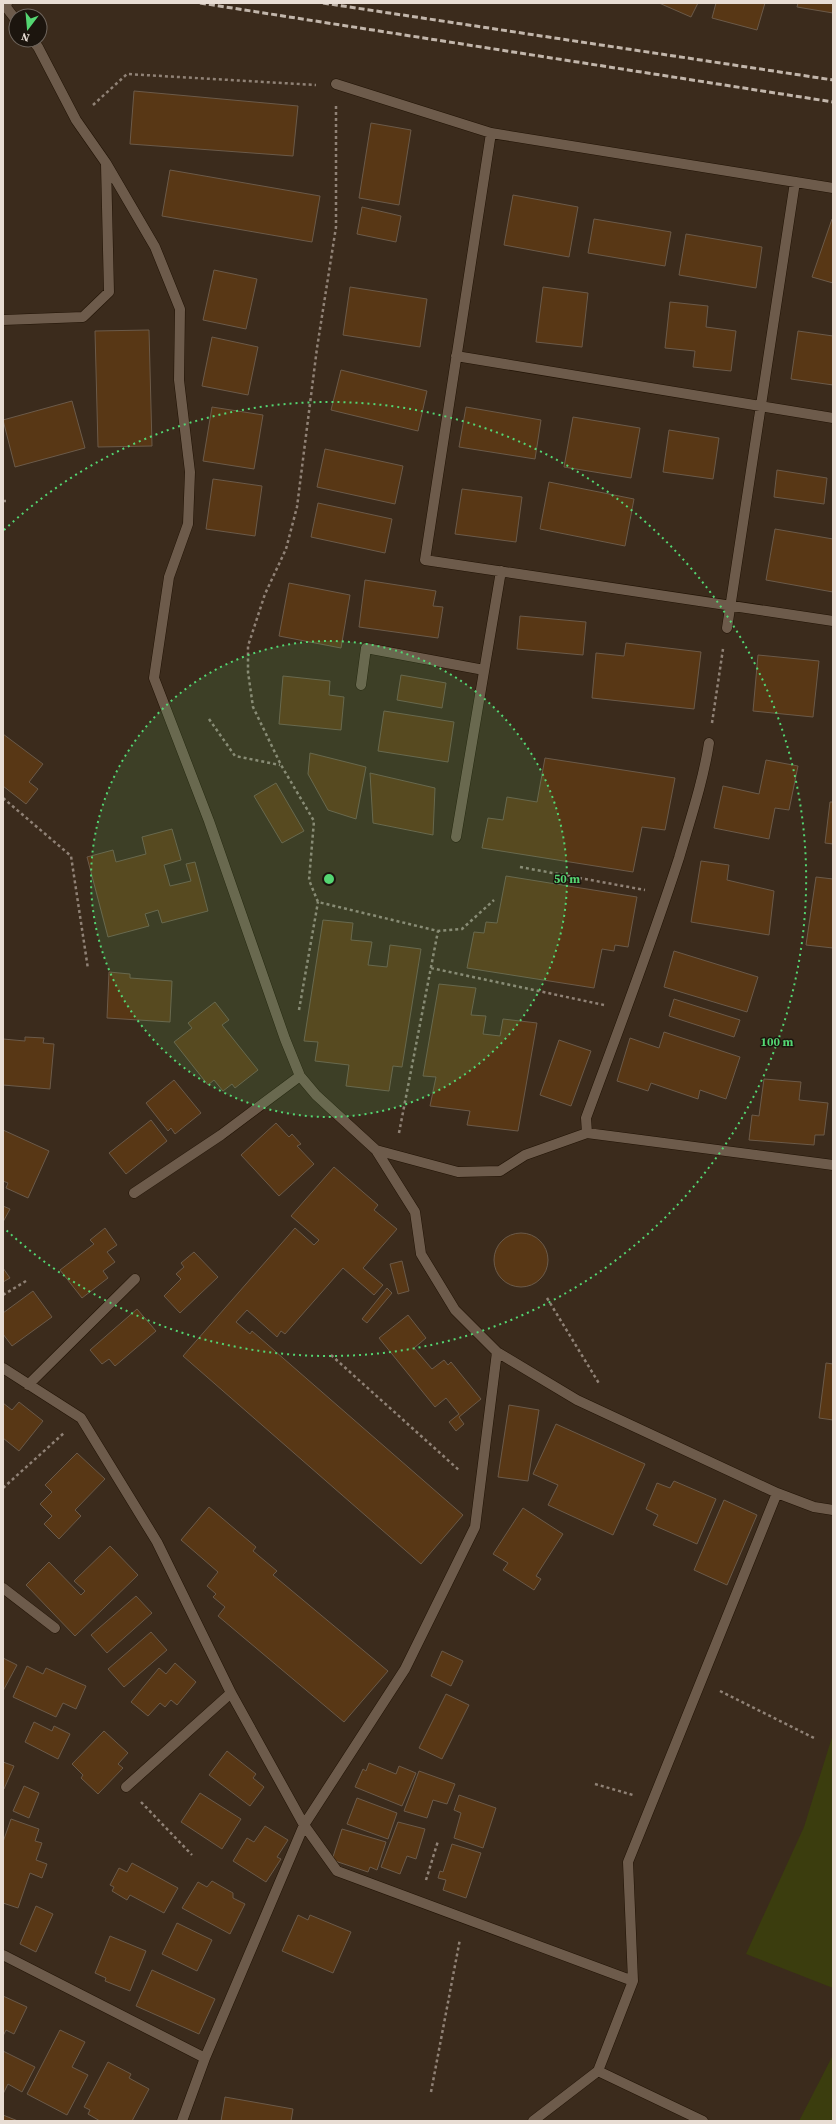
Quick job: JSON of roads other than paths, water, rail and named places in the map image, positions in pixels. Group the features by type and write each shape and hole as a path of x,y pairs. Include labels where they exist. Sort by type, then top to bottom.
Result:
{"street":[{"path":"39,48 76,120 106,163 155,247 180,309 179,380 190,472 188,524 169,577 154,678 209,821 285,1039 300,1076 316,1095 376,1150 415,1212 421,1254 455,1310 497,1352 576,1400 777,1493 814,1507 833,1510"},
{"path":"336,84 491,133 833,188"},
{"path":"491,133 425,560 833,621"},
{"path":"3,320 83,317 109,292 106,163"},
{"path":"727,628 795,182"},
{"path":"456,356 833,418"},
{"path":"456,837 501,571"},
{"path":"361,685 366,648 484,670"},
{"path":"587,1133 586,1118 667,894 691,818 709,743"},
{"path":"134,1193 221,1135 300,1076"},
{"path":"376,1150 458,1172 500,1171 525,1155 587,1133 833,1165"},
{"path":"28,1385 135,1280"},
{"path":"182,2121 205,2058 304,1825 405,1669 475,1527 497,1352"},
{"path":"3,1368 80,1418 157,1542 231,1693 304,1825 337,1871 633,1981"},
{"path":"532,2121 598,2071 633,1981 628,1862 777,1493"},
{"path":"3,1588 55,1628"},
{"path":"126,1787 231,1693"},
{"path":"3,1956 205,2058"},
{"path":"598,2071 703,2121"}],"railway":[{"path":"200,3 833,102"},
{"path":"323,3 833,80"}]}
